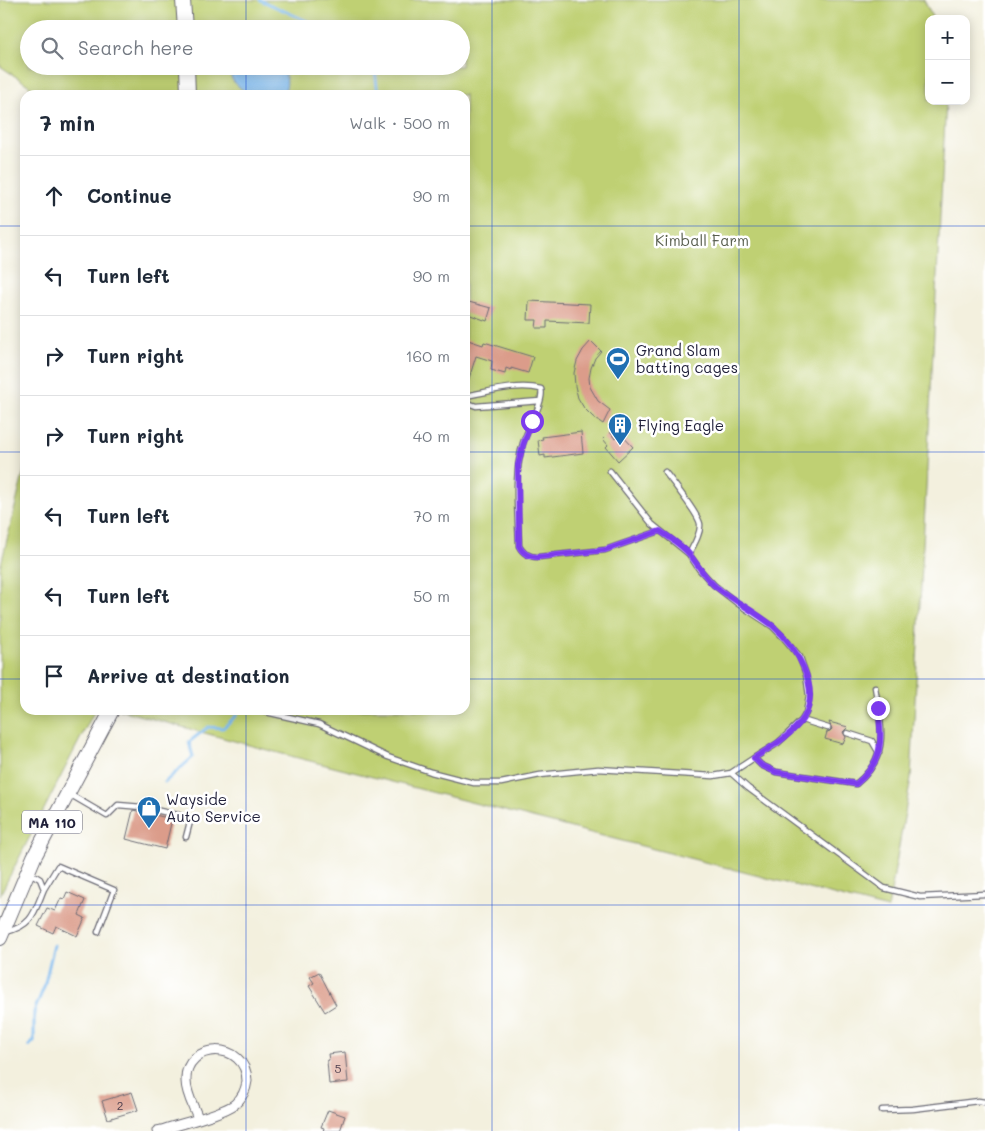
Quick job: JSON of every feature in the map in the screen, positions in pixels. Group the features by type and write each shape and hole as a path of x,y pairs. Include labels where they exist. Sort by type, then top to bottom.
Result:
{"main road":[{"path":"183,0 184,20"},
{"path":"187,75 188,90"},
{"name":"MA 110","path":"1,935 27,871 109,715"}],"street":[{"path":"157,1131 198,1118 229,1108 237,1102 243,1094 247,1080 245,1070 240,1061 228,1052 208,1051 195,1058 189,1066 186,1086 198,1118"}],"lane":[{"path":"470,395 499,390 539,388 543,392 526,436 518,465 519,546 521,550 532,557 588,553 605,550 660,531"},
{"path":"470,404 476,406 540,401"},
{"path":"279,715 319,724 388,757 431,772 474,783 501,783 598,769 702,776 731,773 778,743 802,720 808,706 809,689 806,675 796,651 772,626 714,585 699,569 689,554 650,521 610,471"},
{"path":"665,472 700,524 689,554"},
{"path":"754,758 761,765 776,772 856,784 872,769 879,753 880,730 875,687"},
{"path":"802,720 828,728"},
{"path":"847,733 872,741 879,753"},
{"path":"731,773 748,788 884,888 920,897 985,894"},
{"path":"67,793 107,816 118,805 142,807 191,818 186,836"},
{"path":"1,935 28,923 44,889 58,866 114,890 98,932"},
{"path":"27,871 40,879 44,889"},
{"path":"882,1110 978,1101 985,1102"}],"green space":[{"name":"Kimball Farm","path":"0,0 924,0 931,15 925,15 925,105 946,105 911,778 888,909 271,751 138,715 470,715 470,90 36,90 0,66"},
{"path":"20,487 20,715 92,715 0,895 0,568"}],"water":[{"path":"230,75 285,75 287,84 284,90 243,90 233,81"}],"building":[{"path":"529,301 590,304 589,323 547,321 547,328 536,328 537,320 528,320"},
{"path":"470,302 491,308 487,321 470,315"},
{"path":"470,341 483,345 484,342 533,357 528,373 506,368 505,374 491,370 492,361 476,356 470,375"},
{"path":"591,341 601,351 595,358 591,368 590,387 598,401 610,410 603,424 584,408 578,398 575,386 574,373 577,361"},
{"path":"581,432 583,453 545,458 545,455 540,456 538,440 543,439 542,437"},
{"name":"Flying Eagle","path":"610,432 615,439 621,434 633,447 618,461 606,447 608,445 603,439"},
{"path":"829,722 848,727 843,732 846,737 843,744 825,739 827,732 832,729"},
{"name":"Wayside Auto Service","path":"133,810 172,819 165,849 126,839"},
{"path":"67,892 85,900 79,915 85,918 77,936 56,926 53,933 38,926 47,908 55,911 61,898 64,899"},
{"path":"319,972 336,1005 325,1012 309,986 314,983 310,977"},
{"path":"345,1052 348,1082 329,1084 328,1054"},
{"path":"132,1092 138,1110 108,1119 102,1101"},
{"path":"328,1110 345,1116 340,1131 323,1131 324,1128 321,1127"}],"waterway":[{"path":"260,0 305,20"},
{"path":"376,75 377,90"},
{"path":"165,782 193,757 189,742 208,727 223,728 237,715"},
{"path":"29,1046 34,1041 34,1012 44,987 54,945"}],"place":[{"name":"Grand Slam batting cages","path":"618,380"},
{"name":"Flying Eagle","path":"620,446"},
{"name":"Wayside Auto Service","path":"149,829"}],"route":[{"path":"532,421 518,465 519,546 524,553 532,557 588,553 605,550 660,531 689,554 699,569 714,585 772,626 800,657 809,689 806,713 803,719 778,743 754,758 761,765 776,772 856,784 868,775 878,758 881,739 878,708"}]}
